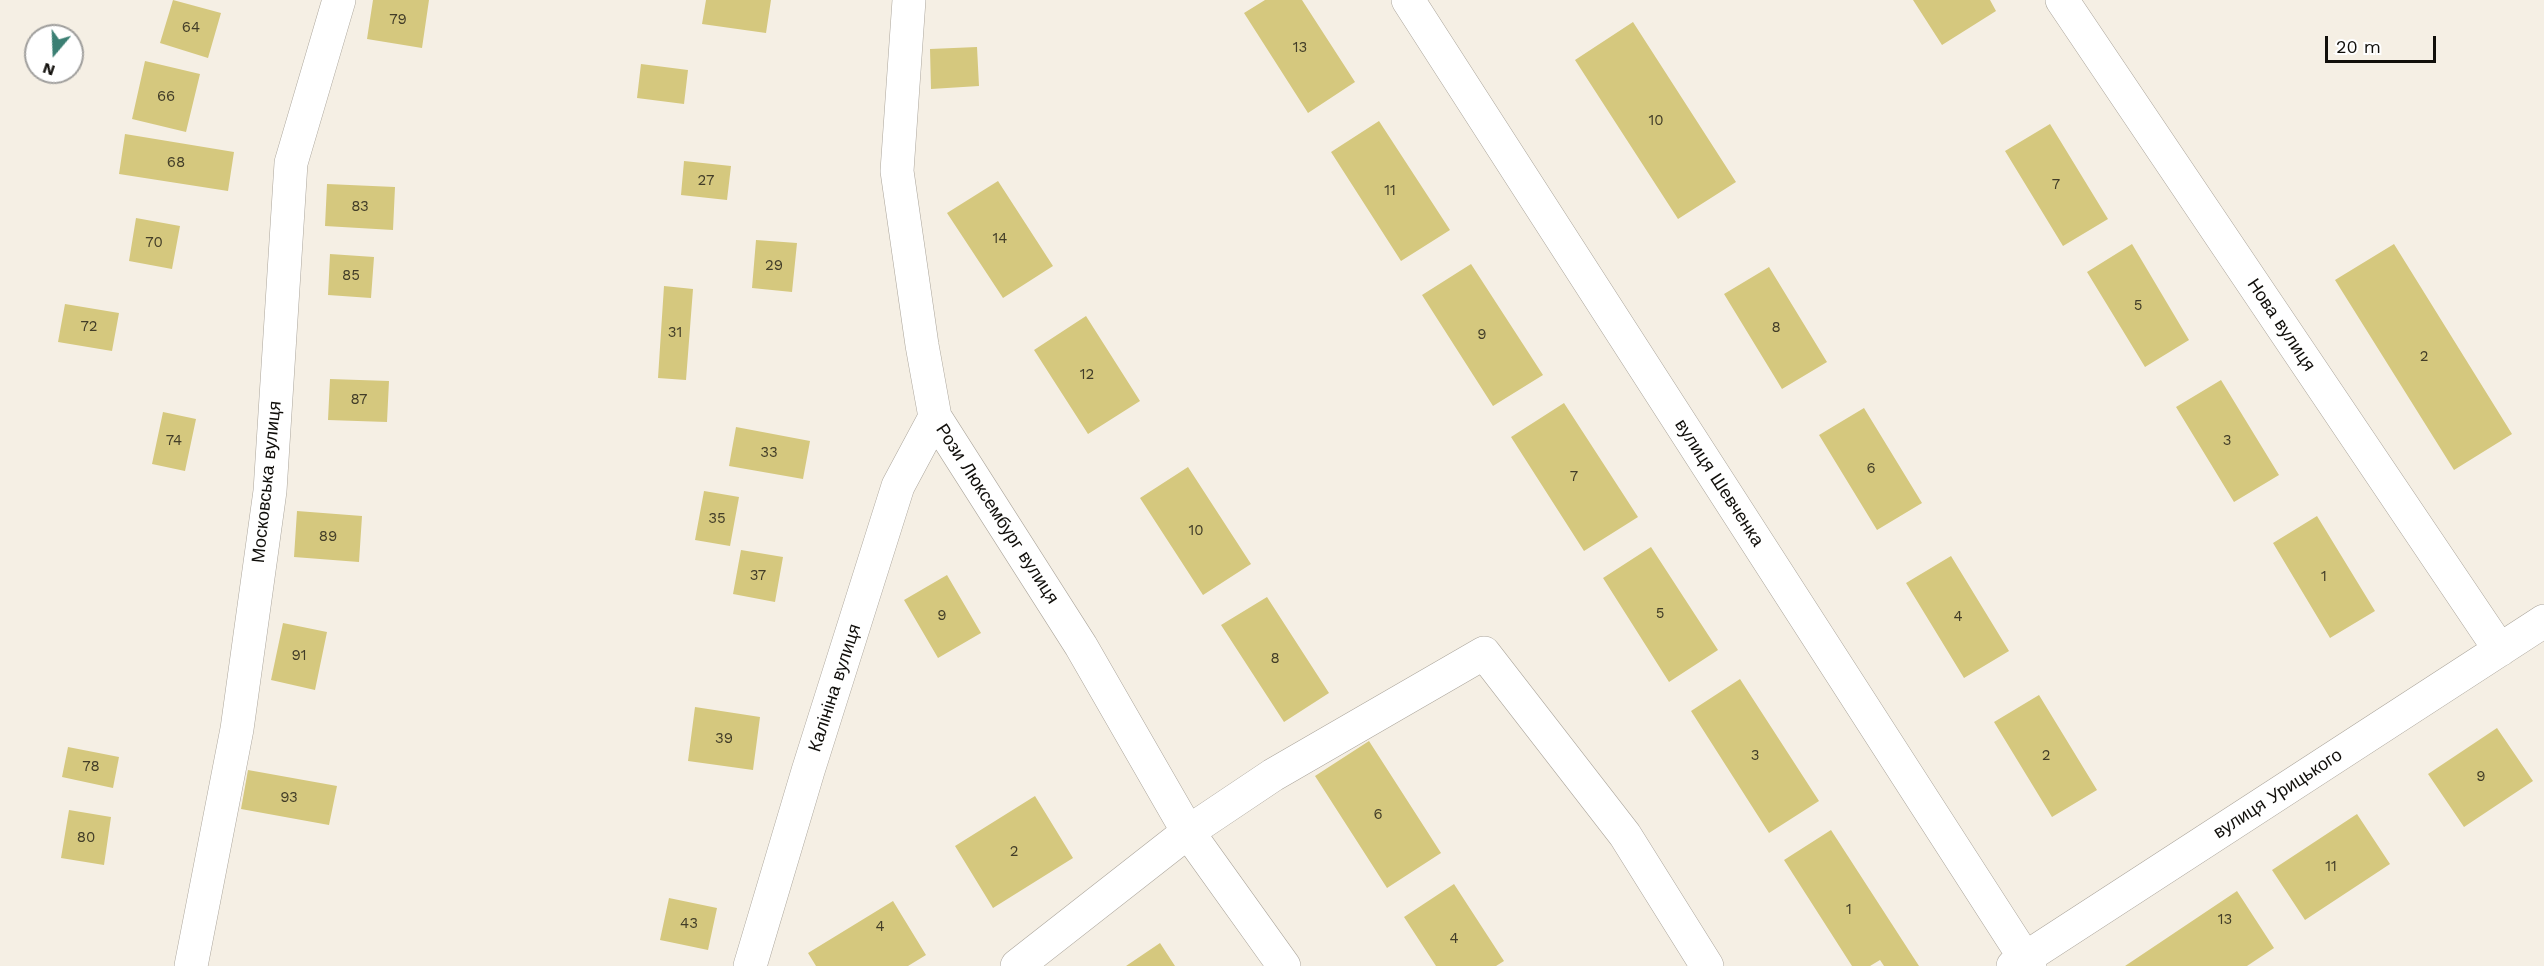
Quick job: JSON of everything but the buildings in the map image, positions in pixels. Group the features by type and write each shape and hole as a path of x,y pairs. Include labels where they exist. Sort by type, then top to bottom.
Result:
{"street":[{"name":"Московська вулиця","path":"191,966 237,729 270,491 291,163 339,0"},
{"name":"Рози Люксембург вулиця","path":"909,0 897,171 922,345 935,417 1081,646 1188,832 1284,966"},
{"name":"Нова вулиця","path":"2062,0 2500,650"},
{"name":"вулиця Шевченка","path":"1421,5 2022,963"},
{"name":"Калініна вулиця","path":"750,966 808,771 898,486 935,417"},
{"name":"вулиця Урицького","path":"2022,963 2544,621"},
{"path":"1017,966 1188,832 1273,775 1484,653 1625,835 1707,966"}]}
